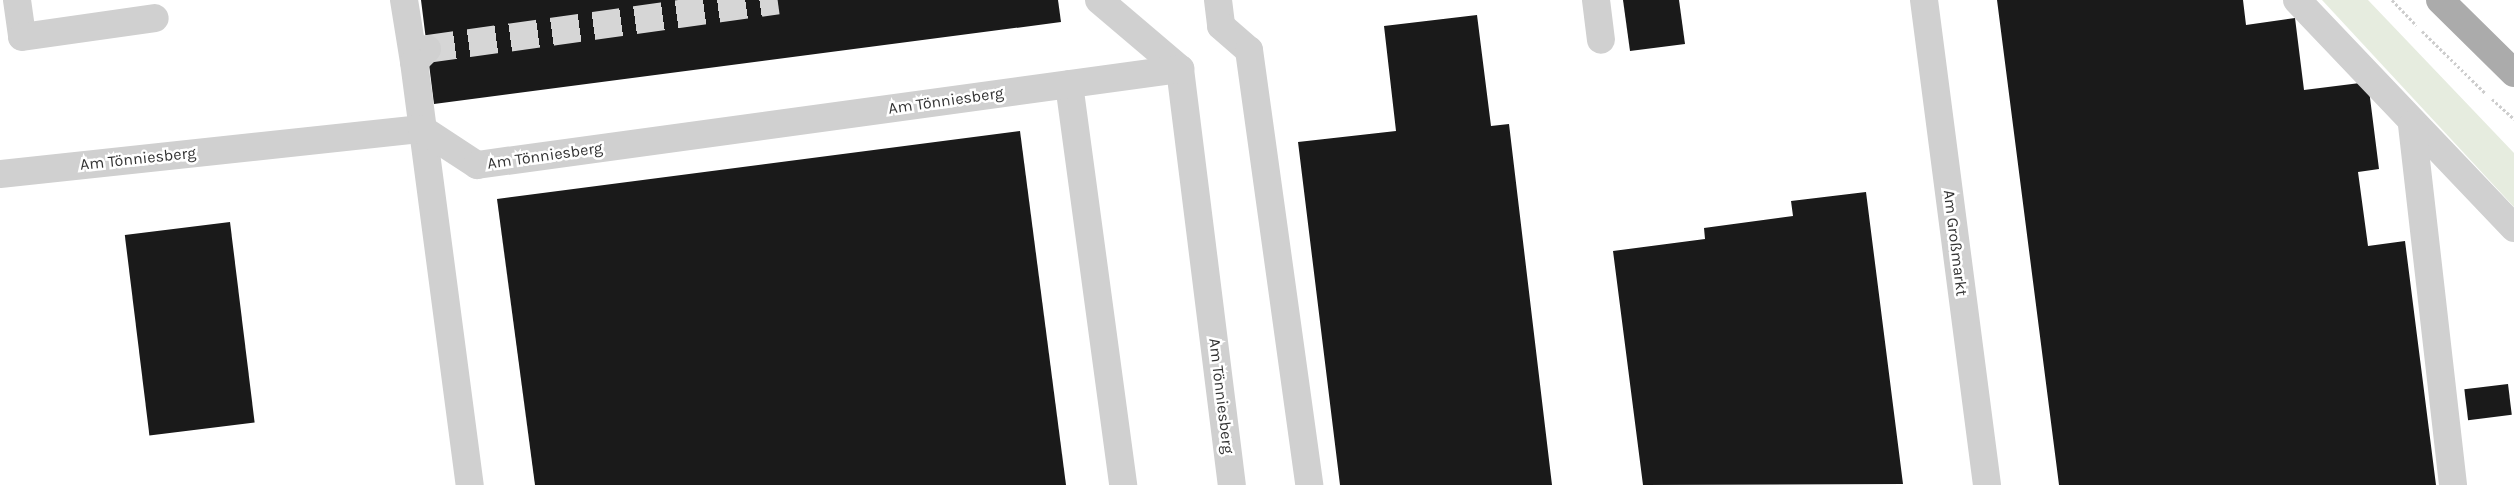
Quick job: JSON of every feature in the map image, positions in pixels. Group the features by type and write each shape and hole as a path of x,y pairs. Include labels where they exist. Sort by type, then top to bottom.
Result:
{"main road":[{"path":"2440,0 2514,73"}],"street":[{"path":"17,0 22,37 155,18"},
{"path":"404,0 420,56 422,129 470,485"},
{"path":"1218,0 1221,26 1249,50 1309,485"},
{"path":"1596,0 1602,40"},
{"name":"Am Großmarkt","path":"1924,0 1987,485"},
{"path":"2297,0 2412,125 2514,228"},
{"path":"1112,5 1180,69"},
{"name":"Am Tönniesberg","path":"0,174 422,129 477,165 1180,69 1232,485"},
{"path":"1069,84 1123,485"},
{"path":"2412,125 2453,485"}],"shaded area":[{"path":"2322,0 2368,0 2514,153 2514,207"}],"building":[{"path":"421,0 1058,0 1061,22 434,104"},
{"path":"1623,0 1679,0 1685,44 1630,51"},
{"path":"1997,0 2243,0 2246,25 2295,18 2304,90 2368,82 2379,169 2358,172 2368,246 2405,241 2436,485 2059,485"},
{"path":"1477,15 1491,126 1509,124 1552,485 1340,485 1298,142 1396,131 1384,26"},
{"path":"1020,131 1066,485 535,485 497,199"},
{"path":"1866,192 1903,484 1643,485 1613,251 1705,239 1704,228 1793,216 1791,201"},
{"path":"230,222 255,422 149,435 125,235"},
{"path":"2508,384 2512,415 2468,420 2464,389"}],"tunnel":[{"path":"427,49 778,0"}]}
